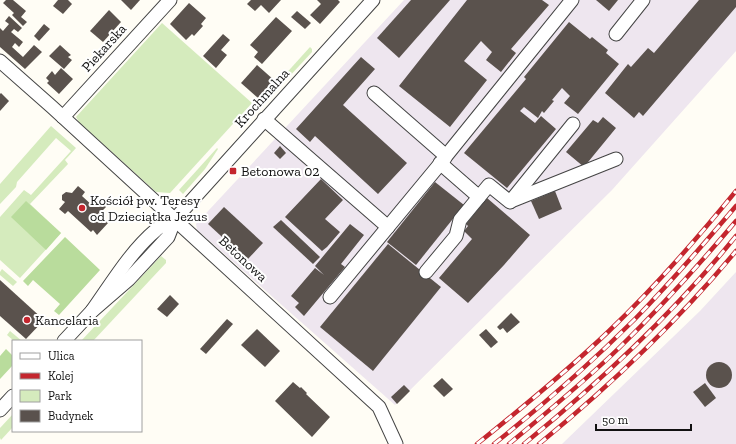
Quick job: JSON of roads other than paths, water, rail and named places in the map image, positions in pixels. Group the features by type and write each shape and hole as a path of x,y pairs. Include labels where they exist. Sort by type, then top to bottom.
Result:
{"street":[{"name":"Piekarska","path":"63,117 170,0"},
{"name":"Krochmalna","path":"65,340 92,311 129,279 168,237 174,219 373,0"},
{"path":"330,297 572,0"},
{"path":"616,34 643,0"},
{"name":"Betonowa","path":"0,61 379,407 396,444"},
{"path":"374,93 480,197"},
{"path":"264,119 388,227"},
{"path":"510,202 573,124"},
{"path":"510,202 616,159"},
{"path":"426,272 456,236 460,220 489,185 510,202"},
{"path":"1,408 12,397"}],"railway":[{"path":"477,444 544,389 609,331 675,263 736,191"},
{"path":"494,444 566,384 618,336 674,278 736,206"},
{"path":"509,444 606,361 679,286 736,221"},
{"path":"524,444 581,396 635,346 687,293 736,236"},
{"path":"539,444 592,399 667,328 736,251"}],"place":[{"name":"Betonowa 02","path":"233,171"},
{"name":"Kościół pw. Teresy od Dzieciątka Jezus","path":"82,208"},
{"name":"Kancelaria","path":"27,320"}]}
